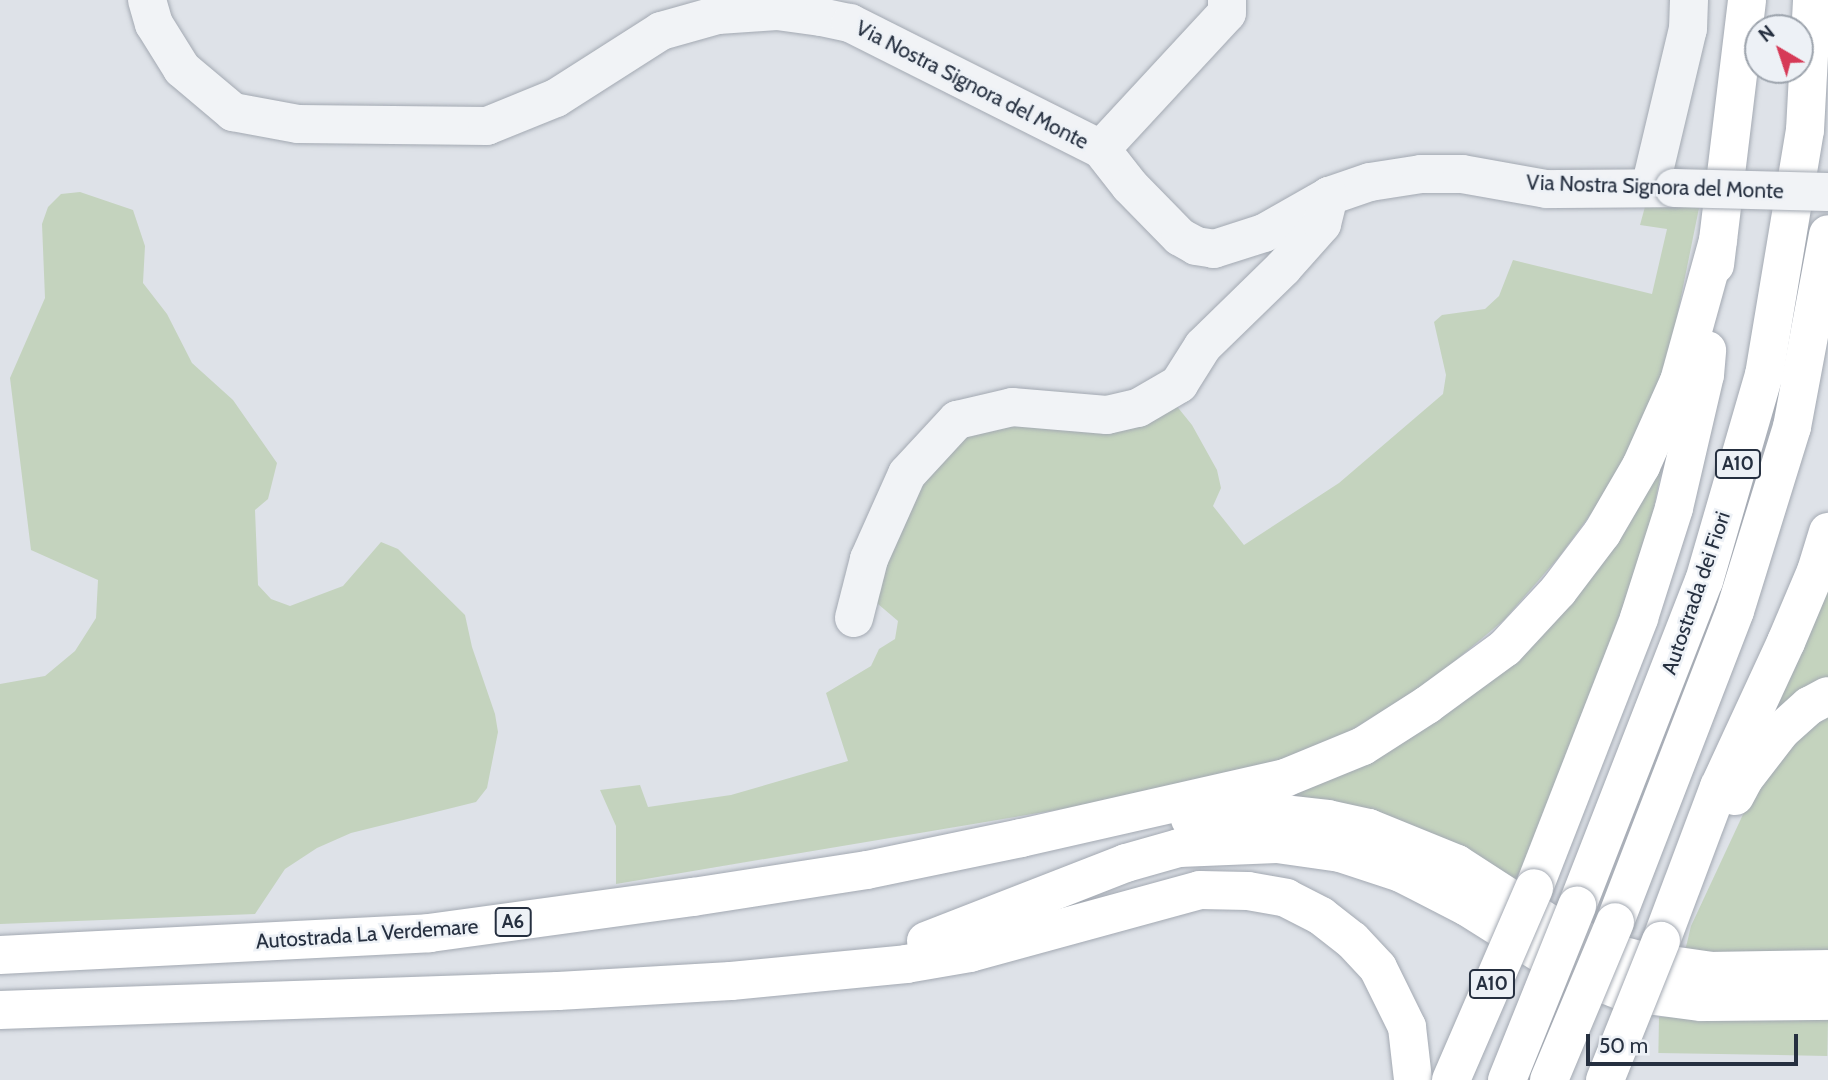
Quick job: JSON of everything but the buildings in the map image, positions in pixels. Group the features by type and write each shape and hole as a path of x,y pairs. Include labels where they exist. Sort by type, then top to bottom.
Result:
{"highway":[{"name":"A10","path":"1451,1080 1534,888 1639,618 1674,508 1705,375 1717,240 1747,0"},
{"name":"Autostrada dei Fiori","path":"1507,1080 1704,581 1764,375 1805,130 1812,0"},
{"name":"Autostrada dei Fiori","path":"1549,1080 1615,922 1735,611 1792,427 1828,234"},
{"path":"1021,838 1284,778 1363,746 1427,705 1505,648 1566,581 1602,533 1641,466 1679,380 1717,240"},
{"path":"1605,1080 1720,787 1801,606 1828,532"},
{"path":"1661,941 1744,779 1781,731 1809,706 1828,696"},
{"path":"1021,838 1220,816 1283,814 1328,819 1368,828 1457,864 1559,930 1617,954 1685,970 1828,969"},
{"name":"Autostrada La Verdemare","path":"0,955 429,933 867,870 1021,838"},
{"path":"813,973 892,952 961,929 1152,855 1179,848 1277,844 1340,853 1401,873 1467,907 1564,968 1624,992 1701,1002 1828,1000"},
{"path":"0,1010 558,991 813,973 906,964 970,953 1200,890 1248,891 1286,898 1321,916 1352,940 1378,968 1407,1027 1413,1080"}],"street":[{"name":"Via Nostra Signora del Monte","path":"147,0 153,24 182,69 233,112 298,124 488,126 556,98 661,31 718,15 777,11 850,23 1101,149 1130,186 1180,237 1196,246 1214,249 1264,233 1329,196 1370,182 1421,174 1462,174 1546,189 1662,188 1828,192"},
{"path":"1101,149 1227,13 1227,0"},
{"path":"1662,188 1688,29 1689,0"},
{"path":"854,618 869,559 907,474 957,420 1012,407 1107,415 1138,408 1179,384 1203,346 1322,224 1329,196"}],"green space":[{"path":"80,192 133,210 145,246 143,283 167,314 192,363 233,400 277,463 268,499 255,510 258,585 271,599 290,606 343,586 381,542 398,549 465,615 472,647 495,714 498,732 487,788 476,802 351,833 317,848 285,869 255,914 0,924 0,684 45,676 75,651 96,618 98,580 31,550 10,378 45,298 42,224 48,207 61,194"},
{"path":"1646,203 1699,208 1668,361 1627,465 1559,557 1504,620 1432,680 1336,740 1239,774 1086,805 616,884 616,826 600,790 640,785 648,807 731,795 848,761 826,693 871,666 879,649 895,639 898,621 871,598 915,489 968,428 1171,399 1192,425 1217,470 1221,488 1213,506 1244,545 1339,483 1443,394 1446,375 1434,322 1442,315 1485,309 1499,296 1513,260 1652,294 1667,229 1640,225"},
{"path":"1664,457 1649,532 1603,662 1518,881 1280,795 1411,736"},
{"path":"1828,577 1828,679 1765,717"},
{"path":"1828,717 1828,956 1685,951 1691,926 1746,808 1797,736"},
{"path":"1659,1017 1828,1020 1827,1056 1658,1053"}]}
